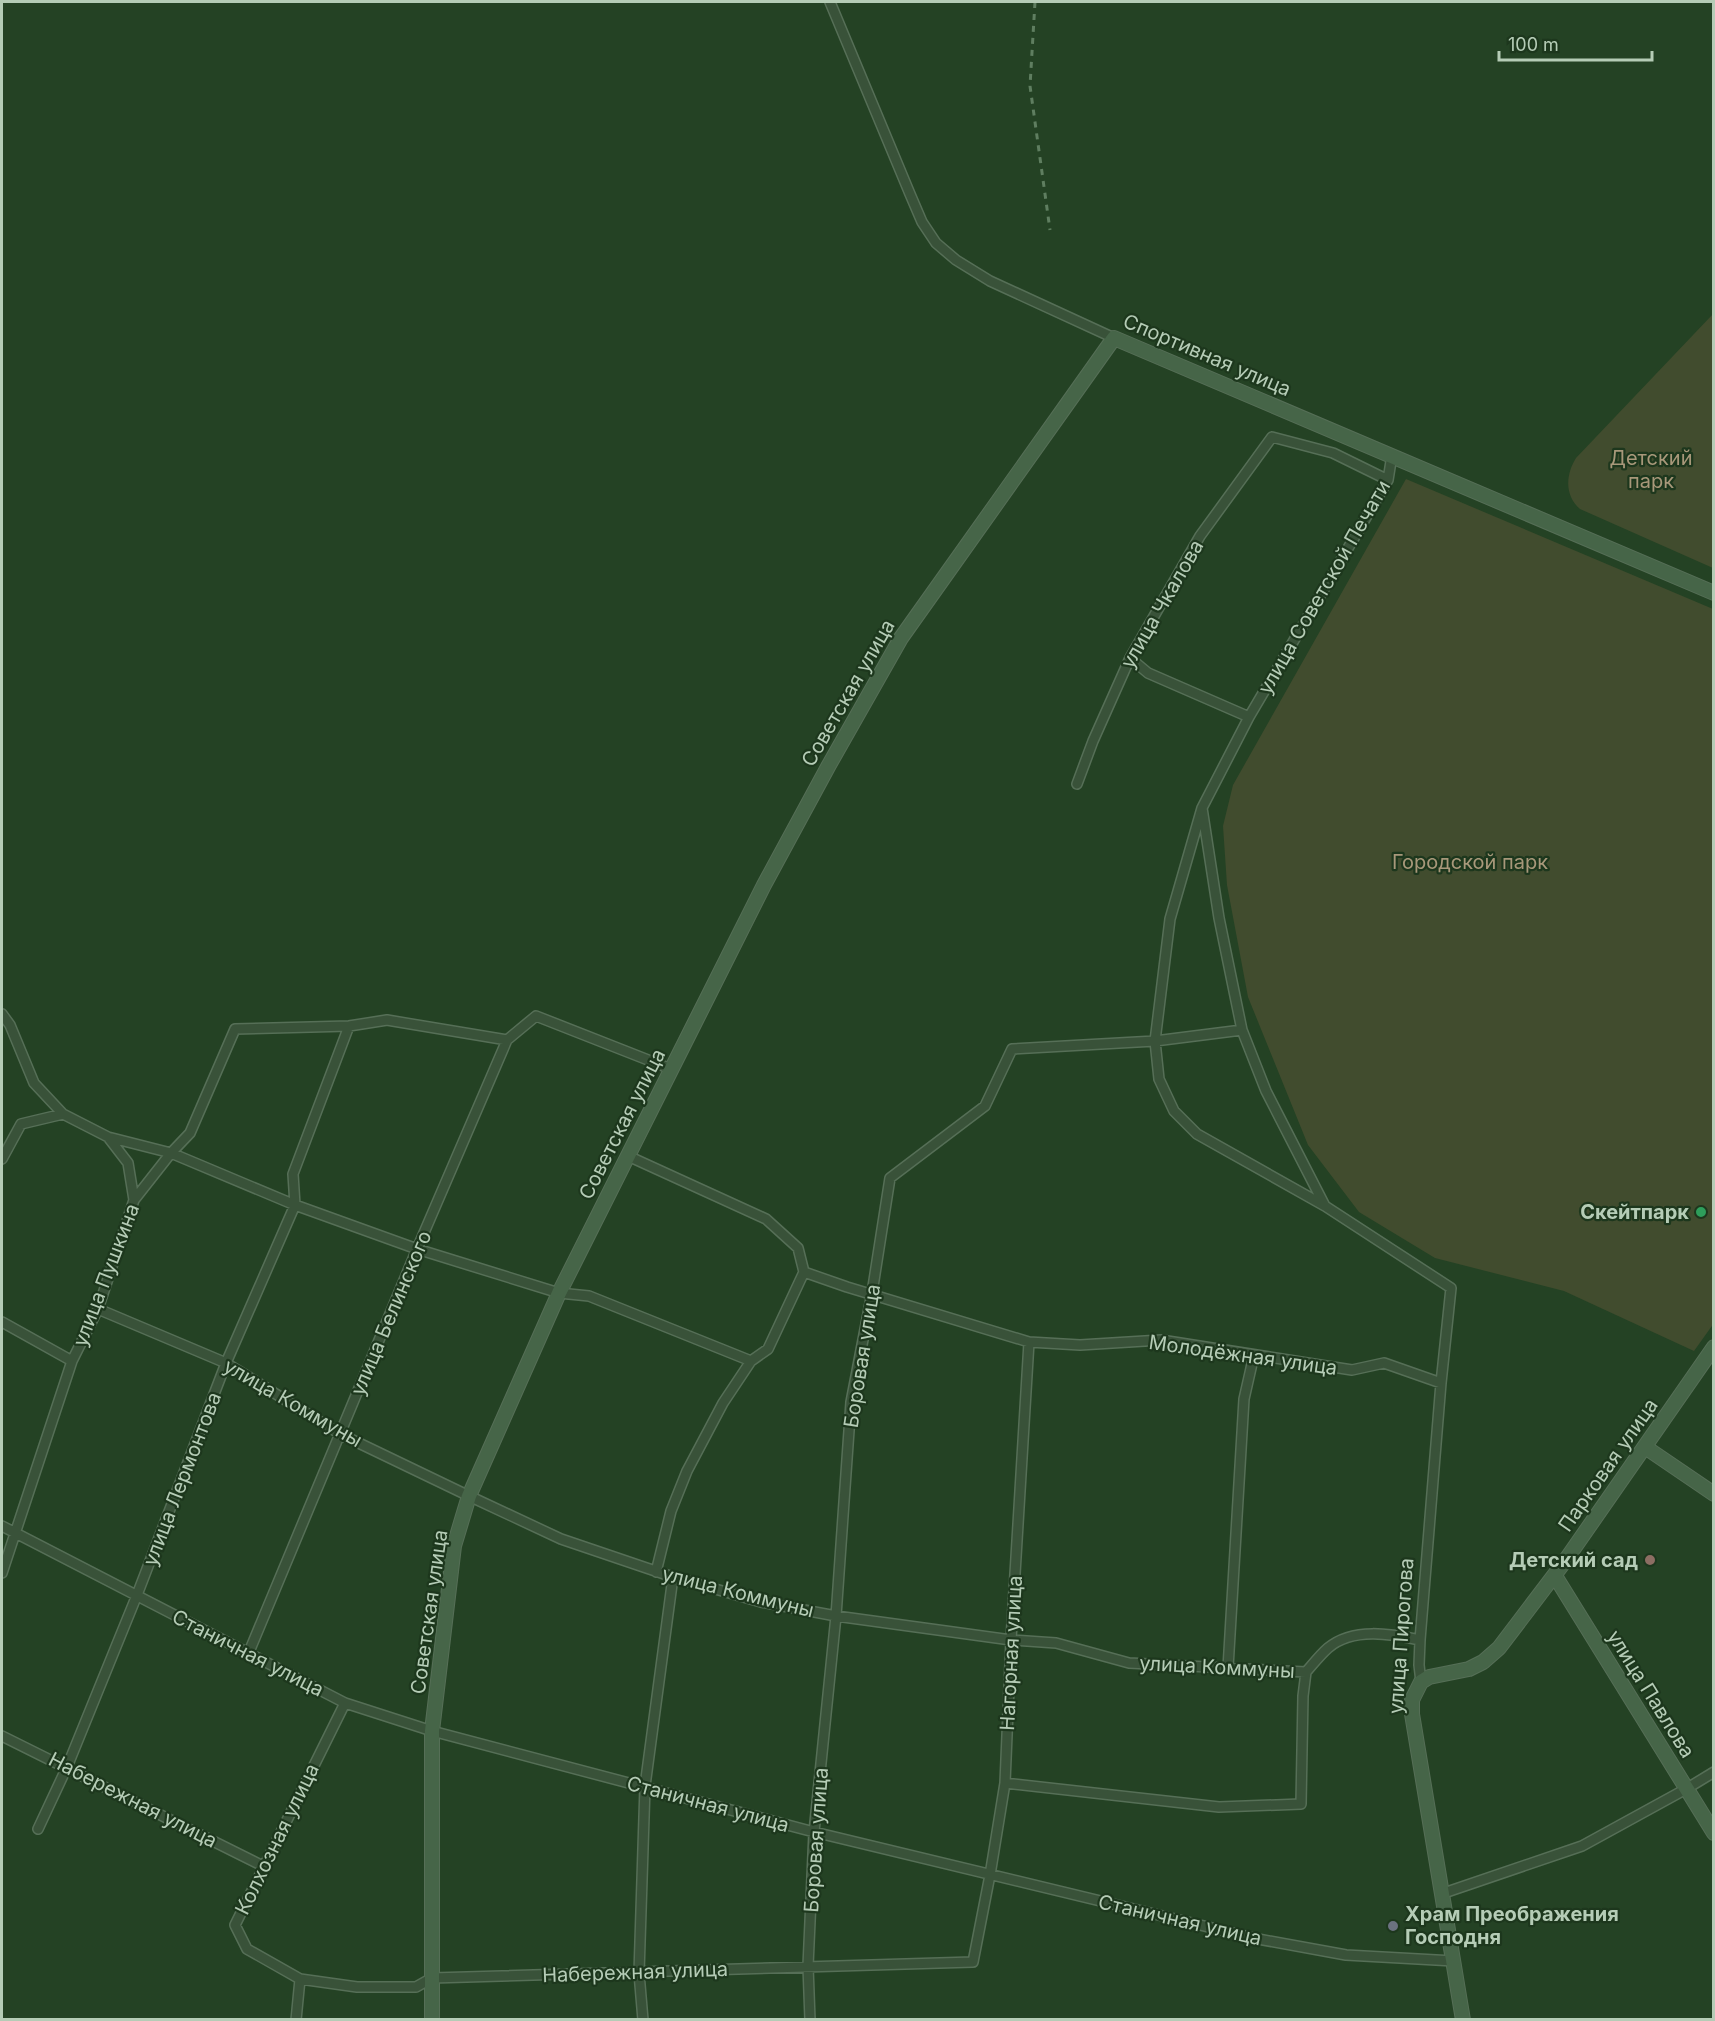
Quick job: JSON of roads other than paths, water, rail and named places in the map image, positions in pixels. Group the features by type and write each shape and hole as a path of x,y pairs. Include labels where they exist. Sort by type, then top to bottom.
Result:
{"street":[{"name":"Спортивная улица","path":"830,2 922,222 936,243 956,260 990,281 1114,338 1713,593"},
{"name":"Советская улица","path":"432,2019 432,1731 454,1546 469,1496 559,1293 780,855 829,765 901,638 1114,338"},
{"name":"улица Чкалова","path":"1077,784 1093,741 1130,658 1200,536 1272,437 1333,453 1388,480"},
{"name":"улица Советской Печати","path":"1392,455 1388,480 1249,717 1202,808 1170,919 1155,1041 1160,1079 1174,1112 1197,1134 1325,1206 1451,1288"},
{"name":"улица Советской Печати","path":"1130,658 1148,673 1249,717"},
{"path":"1202,808 1219,918 1242,1030 1266,1091 1325,1206"},
{"path":"2,1014 10,1025 34,1083 63,1114 108,1137 171,1152 295,1205 417,1249 559,1293 589,1296 751,1361"},
{"path":"349,1026 387,1020 507,1040 537,1016 671,1069"},
{"name":"улица Пушкина","path":"2,1573 72,1361 98,1309 134,1200 171,1152 190,1133 235,1029 349,1026"},
{"name":"улица Лермонтова","path":"38,1829 68,1767 226,1363 295,1205 293,1174 349,1026"},
{"name":"Боровая улица","path":"810,2019 808,1966 814,1832 836,1616 851,1402 872,1293 890,1178 985,1106 1012,1048 1155,1041 1242,1030"},
{"name":"улица Белинского","path":"249,1652 507,1040"},
{"path":"2,1159 21,1124 63,1114"},
{"path":"108,1137 128,1163 134,1200"},
{"path":"628,1156 766,1219 798,1248 804,1272 768,1349 751,1361 723,1403 687,1471 671,1510 656,1572"},
{"name":"Молодёжная улица","path":"804,1272 1029,1342 1080,1345 1161,1340 1352,1370 1384,1364 1441,1383"},
{"name":"улица Пирогова","path":"1451,1288 1420,1640 1421,1683 1412,1700 1412,1714 1463,2019"},
{"name":"улица Коммуны","path":"98,1309 226,1363 340,1434 561,1539 656,1572 761,1602 836,1616 1011,1640 1056,1643 1129,1663 1306,1672 1330,1646 1343,1639 1362,1635 1391,1634 1420,1640"},
{"path":"2,1322 72,1361"},
{"name":"Нагорная улица","path":"973,1962 1005,1784 1011,1640 1029,1342"},
{"name":"Парковая улица","path":"1421,1683 1429,1677 1469,1669 1493,1655 1555,1576 1713,1347"},
{"path":"1228,1668 1244,1399 1254,1355"},
{"path":"1645,1447 1713,1494"},
{"name":"Станичная улица","path":"2,1526 345,1703 432,1731 814,1832 1304,1949 1346,1955 1454,1960"},
{"name":"улица Павлова","path":"1555,1576 1713,1833"},
{"path":"643,2019 639,1973 645,1786 673,1577"},
{"path":"1005,1784 1219,1807 1300,1804 1303,1696 1306,1672"},
{"name":"Колхозная улица","path":"300,1978 247,1949 235,1925 345,1703"},
{"name":"Набережная улица","path":"2,1736 263,1866"},
{"path":"1441,1894 1582,1846 1713,1772"},
{"name":"Набережная улица","path":"300,1978 357,1987 381,1987 416,1986 432,1978 973,1962"},
{"path":"296,2019 300,1978"}],"railway":[{"path":"1035,2 1030,86 1050,230"}],"place":[{"name":"Скейтпарк","path":"1701,1212"},
{"name":"Детский сад","path":"1650,1560"},
{"name":"Храм Преображения Господня","path":"1393,1926"}],"park label":[{"name":"Детский парк","path":"1651,470"},
{"name":"Городской парк","path":"1470,862"}]}
